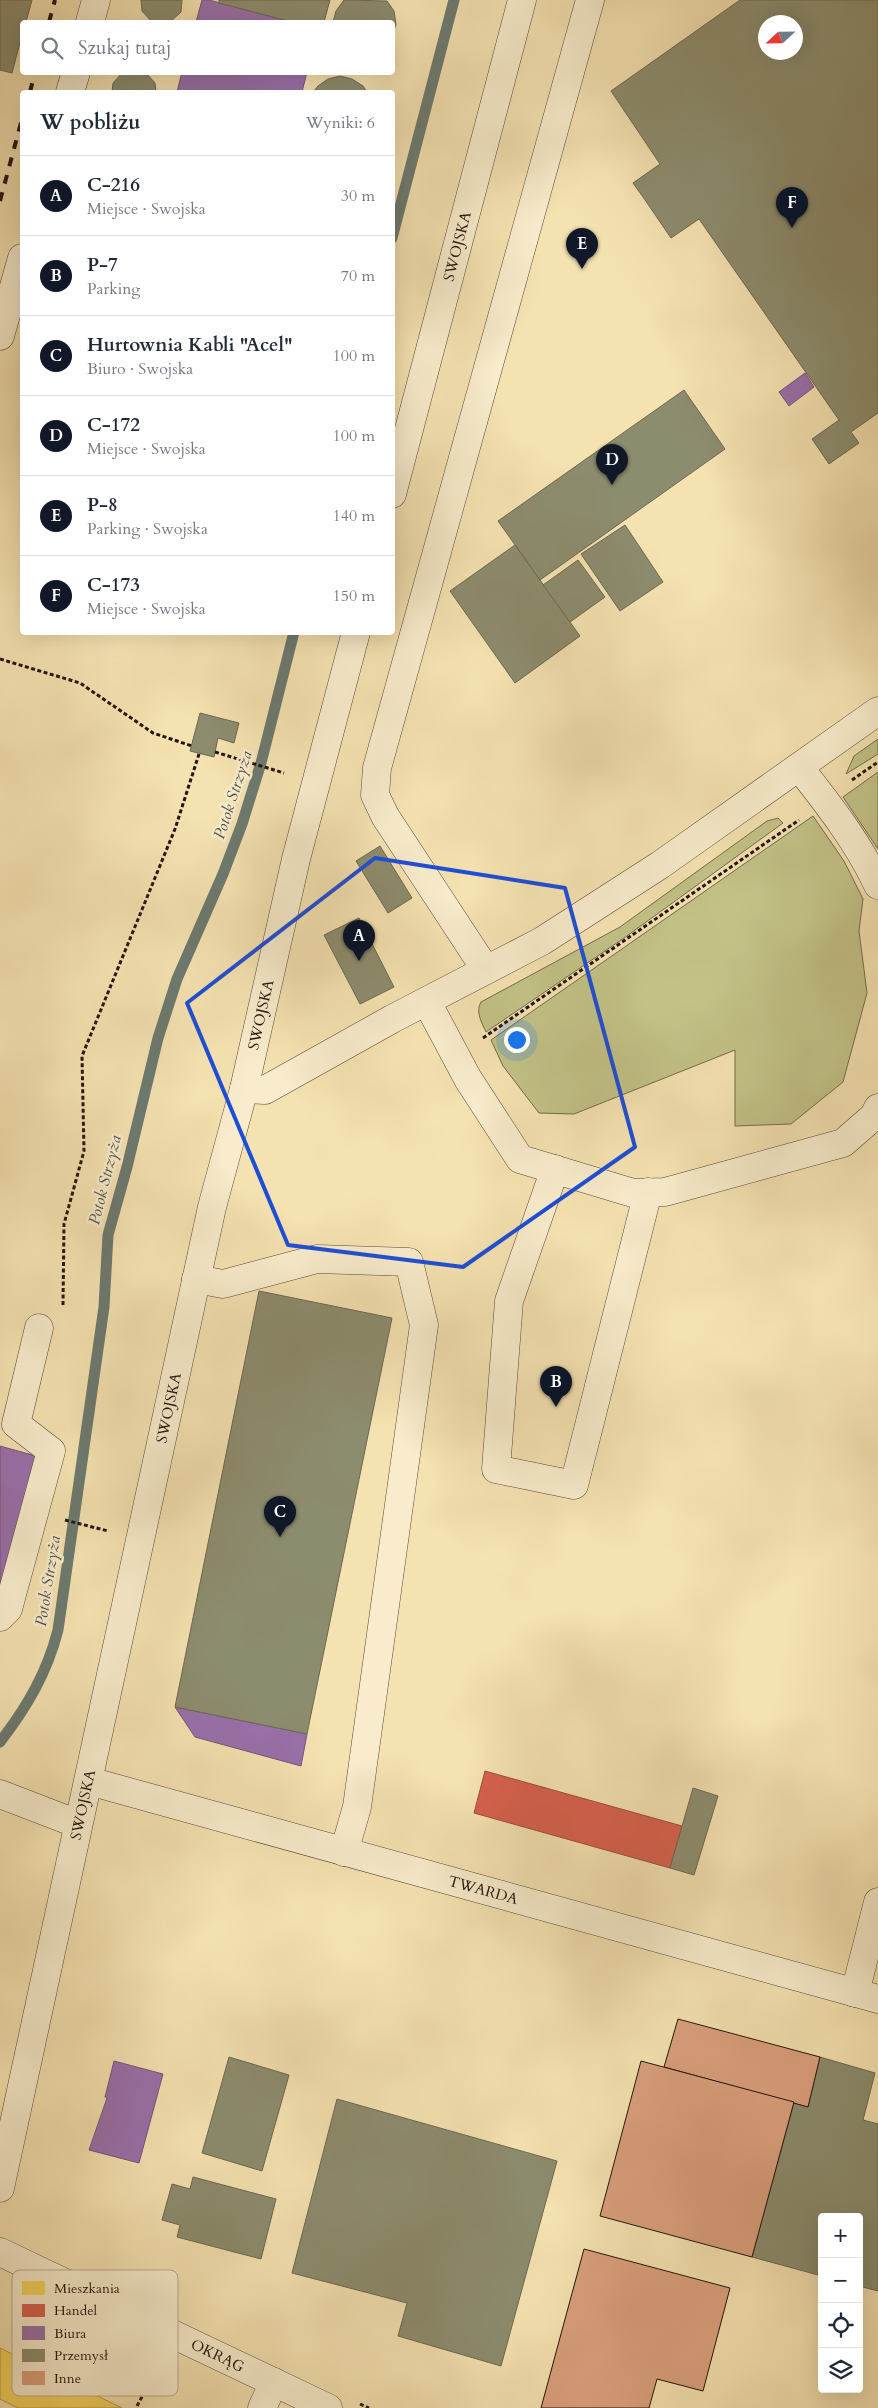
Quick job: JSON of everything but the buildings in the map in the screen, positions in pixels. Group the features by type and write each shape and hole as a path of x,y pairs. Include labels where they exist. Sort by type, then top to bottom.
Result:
{"street":[{"path":"91,20 96,0"},
{"name":"SWOJSKA","path":"395,483 522,0"},
{"path":"486,970 384,816 375,796 377,768 590,0"},
{"path":"71,90 75,75"},
{"path":"0,336 20,265"},
{"name":"SWOJSKA","path":"0,2188 212,1207 244,1089 296,859 355,635"},
{"path":"244,1089 265,1090 542,941 652,870 878,711"},
{"path":"799,767 867,862 878,885"},
{"path":"427,1002 468,1079 520,1159 633,1193 665,1192 843,1143 874,1116 878,1108"},
{"path":"555,1169 509,1301 496,1469 574,1485 648,1192"},
{"path":"196,1279 222,1284 318,1259 409,1262 424,1325 357,1807 344,1852"},
{"path":"0,1617 8,1609 51,1451 16,1424 39,1328"},
{"name":"TWARDA","path":"89,1781 866,1996"},
{"path":"0,1794 78,1824"},
{"path":"866,1996 878,1902"},
{"name":"OKRĄG","path":"0,2252 38,2270"},
{"name":"OKRĄG","path":"178,2336 328,2408"},
{"path":"262,2408 274,2382"}],"path":[{"path":"0,659 80,683 153,733 192,746"},
{"path":"215,752 281,772"},
{"path":"39,1328 64,1305 64,1224 84,1151 82,1056 175,829 199,754"},
{"path":"453,1052 495,1031 785,831 824,800 878,762"},
{"path":"62,1519 115,1532"}],"highlighted area":[{"path":"375,858 565,888 635,1147 463,1267 288,1245 187,1003"}],"green space":[{"path":"878,739 878,754 846,774 854,756"},
{"path":"878,772 878,849 843,797"},
{"path":"813,816 844,861 863,899 859,931 867,993 843,1082 791,1124 735,1126 735,1050 574,1114 539,1113 503,1066 491,1040"},
{"path":"778,818 783,823 624,938 486,1032 479,1014 481,1002 620,927 767,821"}],"waterway":[{"name":"Potok Strzyża","path":"395,226 454,0"},
{"name":"Potok Strzyża","path":"0,1742 19,1716 35,1689 48,1661 58,1630 104,1307 108,1235 127,1167 158,1038 177,979 223,874 242,824 261,763 293,635"}],"railway":[{"path":"50,20 55,0"},
{"path":"30,90 34,75"},
{"path":"0,201 20,126"}],"place":[{"name":"C-173","path":"792,228"},
{"name":"P-8","path":"582,269"},
{"name":"C-172","path":"612,485"},
{"name":"C-216","path":"359,961"},
{"name":"P-7","path":"556,1407"},
{"name":"Hurtownia Kabli \"Acel\"","path":"280,1537"}]}
